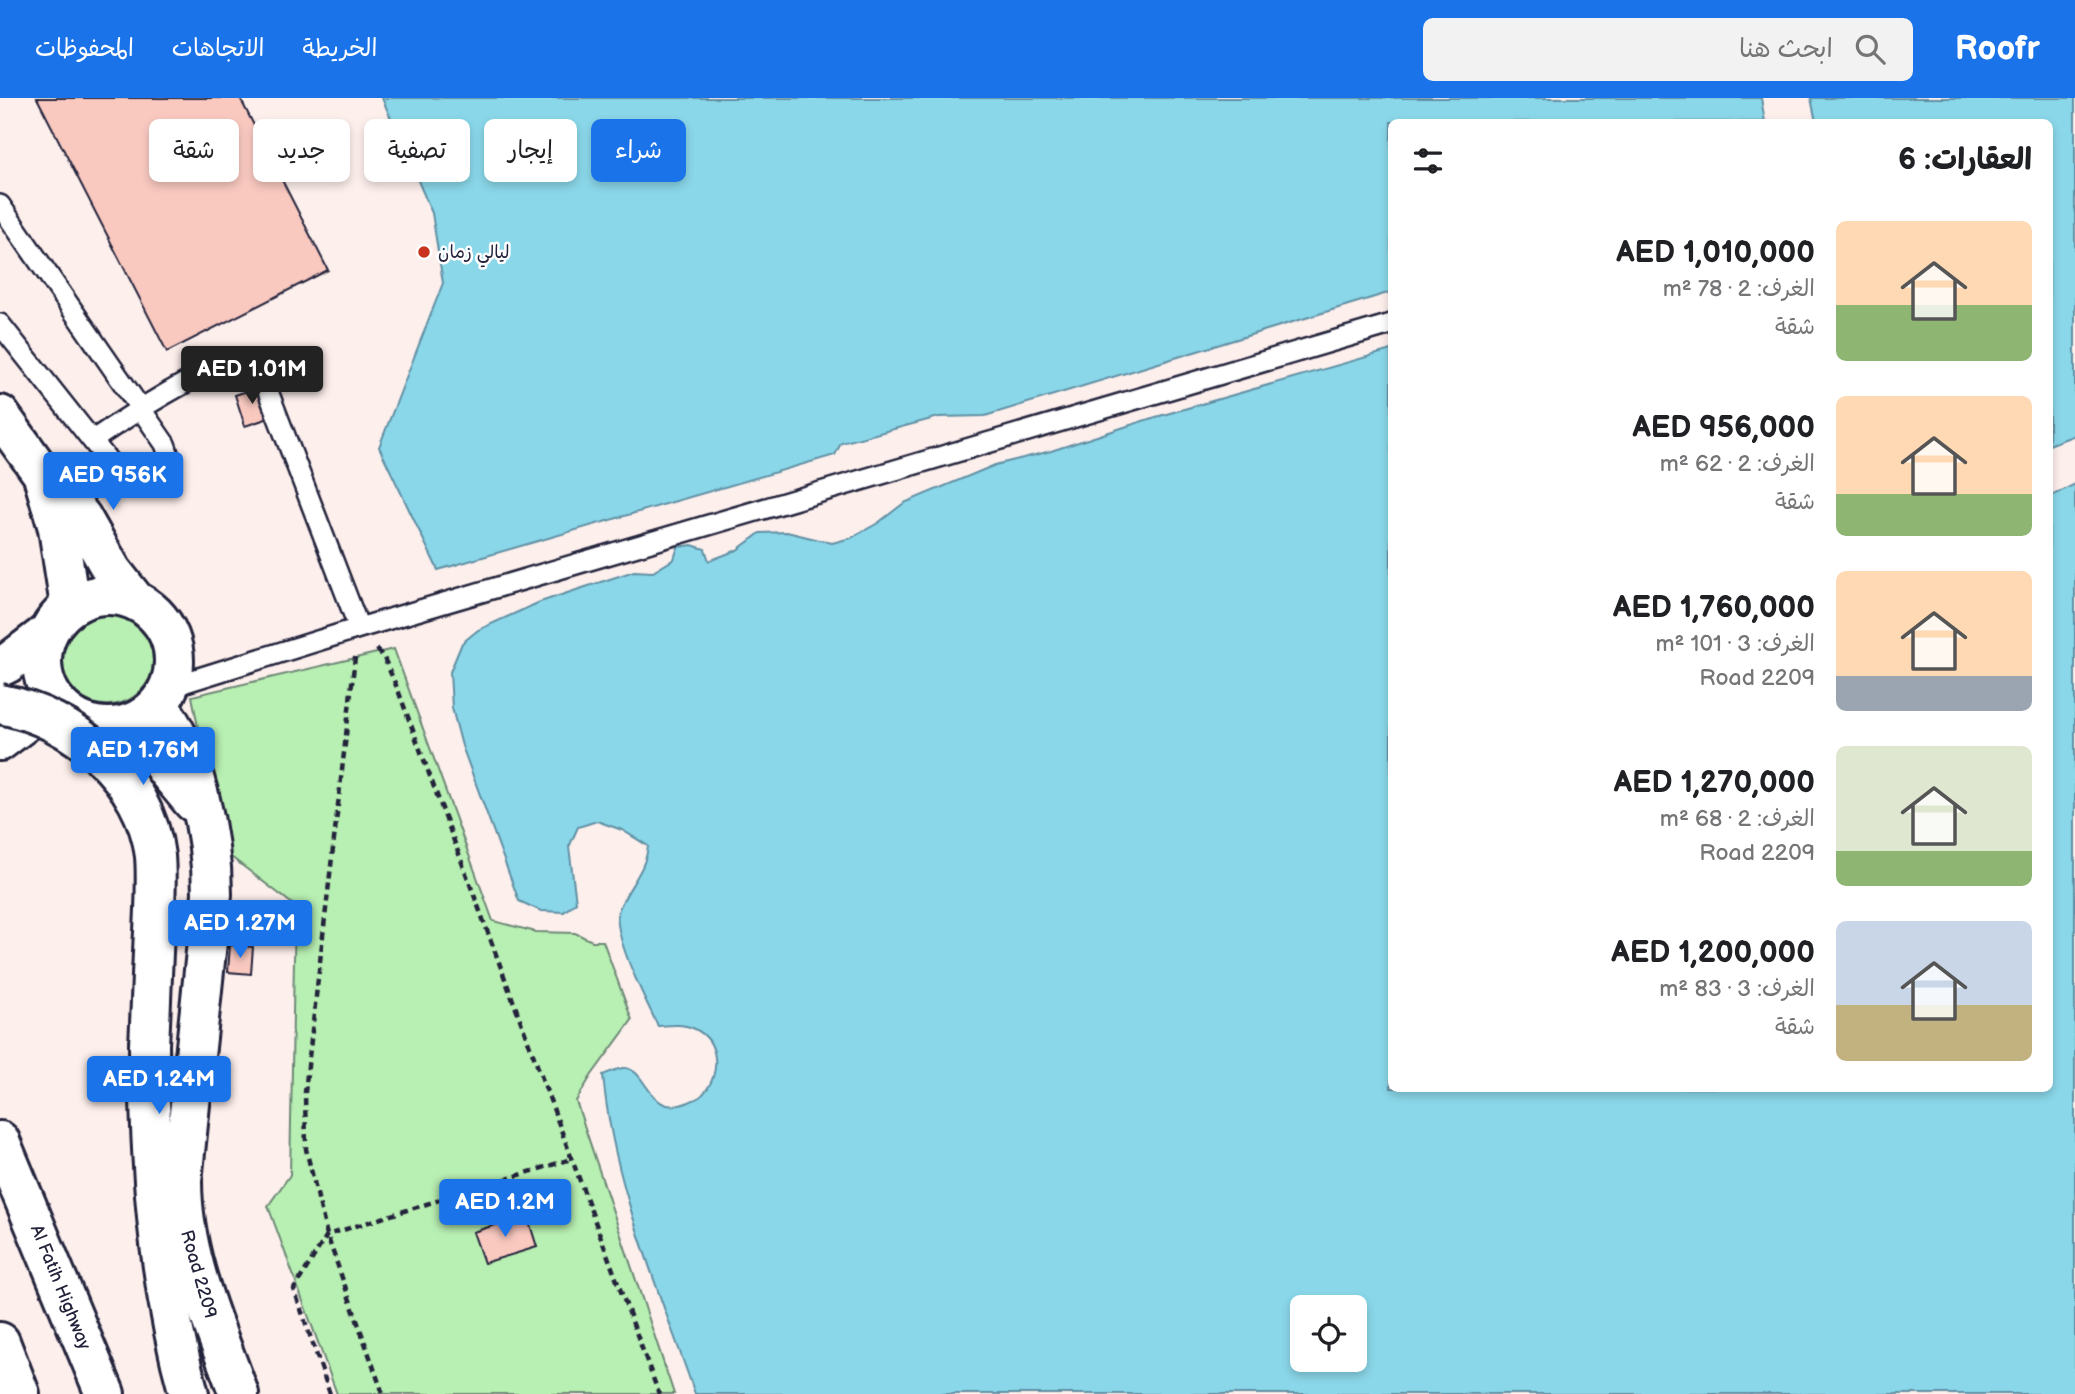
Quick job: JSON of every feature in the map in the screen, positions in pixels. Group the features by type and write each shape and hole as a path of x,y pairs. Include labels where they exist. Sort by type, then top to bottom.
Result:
{"street":[{"path":"0,415 41,471 82,518 111,571 134,599"},
{"path":"0,667 8,663 58,620 90,596 112,594 134,599 153,610 166,626 174,646 175,666 164,696 141,719 120,726 90,725 64,710 54,699 44,679 41,656 58,620 58,528 41,471"},
{"name":"Road 2209","path":"164,696 173,726 184,749 203,816 212,870 212,894 182,1181 182,1203 190,1254 198,1281 239,1394"},
{"path":"0,741 54,699"},
{"path":"0,704 18,707 47,718 73,732 115,771 146,820 155,855 156,885 149,1045 153,1174 169,1309 188,1394"},
{"path":"120,726 159,760 203,816"},
{"name":"Al Fatih Highway","path":"0,1141 105,1394"},
{"path":"0,1342 20,1394"}],"lane":[{"path":"0,205 141,407 169,454 165,475 157,483 146,487 135,487 125,482 0,324"},
{"path":"164,696 359,628 1388,325"},
{"path":"93,440 141,407 229,364 239,363 258,373 264,381 359,628"}],"path":[{"path":"359,628 384,657 398,690 659,1394"},
{"path":"359,628 304,1092 306,1149 327,1235 383,1394"},
{"path":"330,1394 294,1289 327,1235 571,1159"}],"green space":[{"path":"107,611 125,614 140,625 151,640 154,658 151,676 140,691 125,702 107,705 89,702 74,691 63,676 60,658 63,640 74,625 89,614"},
{"path":"394,649 493,921 536,932 575,933 592,941 603,941 632,1020 576,1101 674,1394 337,1394 268,1206 290,1175 295,906 222,850 192,696"}],"water":[{"path":"382,98 1761,98 1764,119 1388,119 1388,293 985,416 939,417 841,443 835,455 438,570 379,447 443,283 432,213 419,182 470,182 470,119 391,119"},
{"path":"1811,98 2075,98 2075,435 2053,443 2053,119 1815,119"},
{"path":"1388,351 1388,1092 2053,1092 2053,495 2075,484 2075,1394 695,1394 627,1197 608,1116 603,1075 622,1068 632,1070 657,1099 675,1106 703,1094 713,1078 715,1068 713,1050 703,1034 681,1025 658,1026 624,950 618,920 619,909 640,871 648,846 622,830 597,821 578,827 569,847 576,902 564,912 541,911 519,901 462,746 452,708 450,672 462,643 478,630 540,602 634,571 653,572 674,559 678,547 692,545 705,549 709,561 737,550 760,533 787,532 832,543 851,538 878,523 904,503 995,465 1051,451 1149,419"}],"building":[{"path":"37,98 240,98 253,123 253,182 283,182 328,270 167,352"},
{"path":"259,387 269,418 245,426 235,395"},
{"path":"230,945 253,947 251,974 228,972"},
{"path":"527,1215 537,1247 484,1263 473,1232"}],"place":[{"name":"ليالي زمان","path":"424,252"}]}
